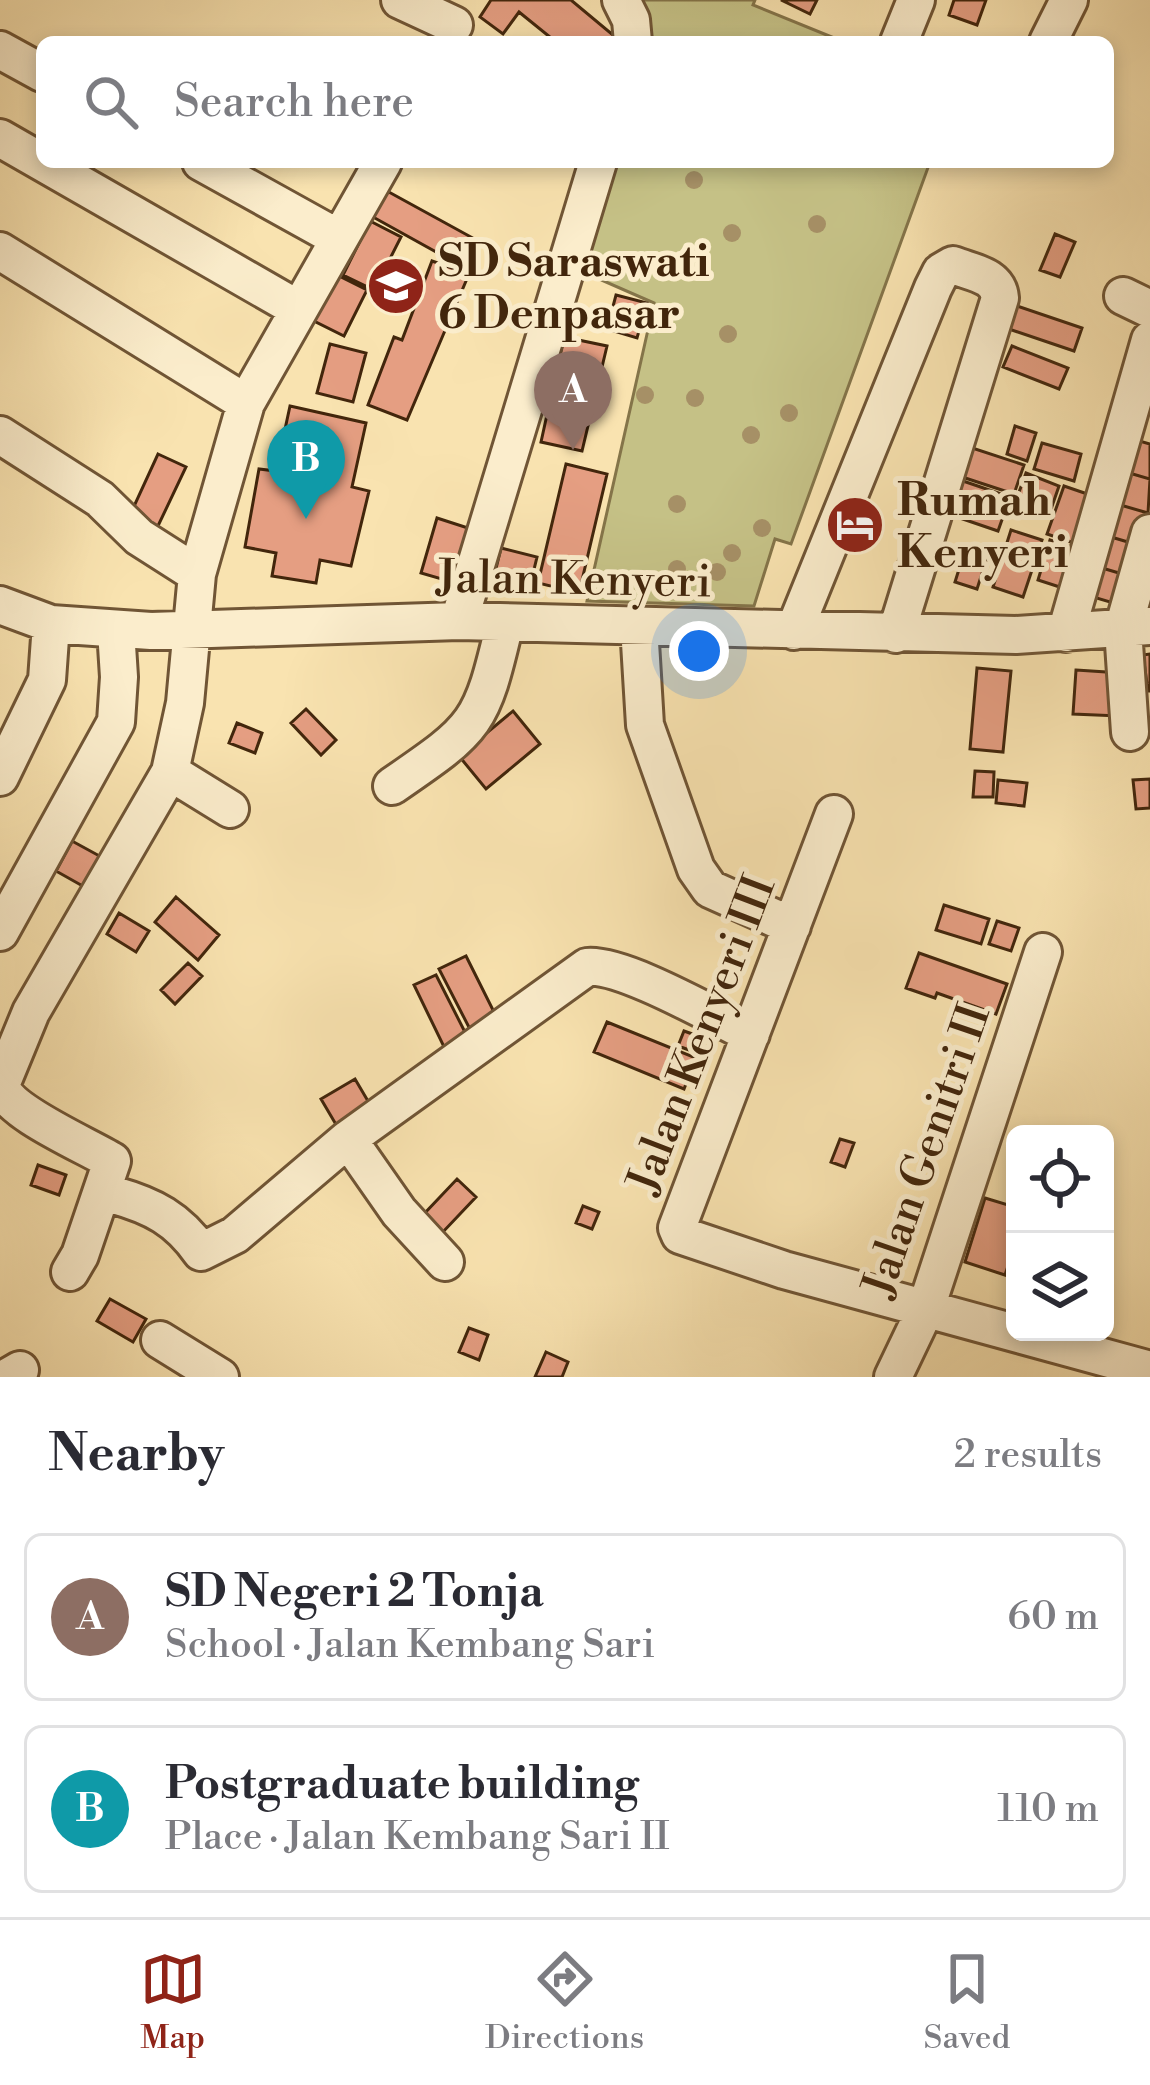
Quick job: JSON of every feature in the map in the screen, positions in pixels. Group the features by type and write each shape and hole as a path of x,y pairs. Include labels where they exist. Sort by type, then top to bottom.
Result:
{"street":[{"path":"400,0 455,22"},
{"path":"621,0 632,36"},
{"path":"901,36 916,0"},
{"path":"1051,36 1069,0"},
{"path":"0,50 36,71"},
{"path":"0,138 36,159"},
{"path":"52,168 298,309"},
{"path":"212,168 338,238"},
{"path":"70,1272 80,1256 112,1161 23,1110 2,1093 1,1084 31,1012 170,772 185,703 197,574 246,404 379,168"},
{"path":"459,621 596,168"},
{"path":"1,254 246,404"},
{"path":"794,631 934,288 941,272 953,265 994,280 1000,298 896,634"},
{"path":"1066,633 1150,340"},
{"path":"0,435 100,499 139,537 197,574"},
{"path":"1130,733 1150,532"},
{"name":"Jalan Kenyeri","path":"0,605 51,624 116,630 459,621 896,634 1137,628"},
{"path":"392,786 470,728 489,691 505,623"},
{"path":"0,777 47,680 51,624"},
{"path":"639,626 645,725 696,869 710,889 792,926"},
{"path":"0,932 116,722 116,630"},
{"path":"170,772 230,809"},
{"name":"Jalan Kenyeri III","path":"834,814 677,1228 680,1235 784,1270 1150,1370"},
{"name":"Jalan Genitri II","path":"893,1377 926,1308 1043,952"},
{"path":"114,1195 162,1211 185,1229 201,1252 235,1235 348,1138 586,967 624,974 751,1034"},
{"path":"348,1138 399,1212 446,1262"},
{"path":"160,1340 220,1377"}],"shaded area":[{"path":"641,0 755,0 753,5 829,36 646,36 650,21"},
{"path":"608,168 928,168 791,544 775,539 754,606 587,601 654,303 576,269"}],"building":[{"path":"491,0 571,0 613,35 549,36 519,12 503,34 480,17"},
{"path":"781,0 817,0 810,14"},
{"path":"954,0 986,0 977,25 949,15"},
{"path":"387,191 480,242 465,268 373,217"},
{"path":"370,221 401,237 374,290 343,275"},
{"path":"1055,234 1075,242 1060,277 1040,270"},
{"path":"432,261 469,274 407,420 368,405 394,337 402,340"},
{"path":"337,275 367,290 344,336 314,321"},
{"path":"616,295 647,303 637,338 607,329"},
{"path":"1014,305 1082,328 1074,351 1006,328"},
{"path":"564,337 607,346 582,451 541,442"},
{"path":"330,344 366,353 353,402 317,393"},
{"path":"1012,346 1068,368 1059,389 1003,367"},
{"path":"290,406 366,423 352,487 369,491 351,566 320,560 316,583 272,576 276,553 245,547 259,469 276,471"},
{"path":"1015,426 1036,433 1027,461 1007,454"},
{"path":"1129,438 1150,444 1150,479 1119,470"},
{"path":"1042,443 1081,454 1074,481 1034,469"},
{"path":"960,444 1024,465 1014,494 950,473"},
{"path":"158,454 186,467 157,528 130,515"},
{"path":"566,464 607,474 579,593 538,583"},
{"path":"1119,470 1150,479 1148,513 1110,502"},
{"path":"1026,473 1059,486 1049,515 1015,503"},
{"path":"963,481 1010,497 998,531 951,515"},
{"path":"1064,486 1102,499 1086,547 1047,534"},
{"path":"1110,502 1148,513 1138,545 1101,534"},
{"path":"437,518 468,528 459,560 451,558 445,580 421,573"},
{"path":"1011,530 1042,540 1023,597 993,587"},
{"path":"1101,534 1138,545 1129,576 1092,565"},
{"path":"1050,540 1081,550 1069,590 1038,580"},
{"path":"501,548 537,557 528,594 492,585"},
{"path":"965,550 987,558 977,589 955,582"},
{"path":"1092,565 1129,576 1120,605 1083,594"},
{"path":"1150,654 1150,691 1148,691 1143,655"},
{"path":"977,668 1011,671 1003,752 970,749"},
{"path":"1076,670 1121,673 1119,716 1073,714"},
{"path":"306,709 336,740 321,755 291,723"},
{"path":"513,711 540,744 486,789 459,756"},
{"path":"237,723 262,733 255,753 229,743"},
{"path":"975,771 994,772 993,797 973,797"},
{"path":"1150,779 1150,808 1136,809 1133,780"},
{"path":"998,780 1027,783 1024,806 996,803"},
{"path":"72,841 105,859 88,889 56,871"},
{"path":"176,897 219,935 198,960 155,922"},
{"path":"944,905 989,919 981,944 936,930"},
{"path":"119,913 149,931 136,952 107,934"},
{"path":"997,921 1019,928 1011,951 989,944"},
{"path":"919,953 1007,984 996,1014 937,993 935,998 906,988"},
{"path":"466,956 500,1024 474,1037 439,969"},
{"path":"188,963 202,976 175,1004 161,990"},
{"path":"436,975 470,1042 447,1053 414,985"},
{"path":"607,1022 696,1058 684,1089 594,1052"},
{"path":"684,1031 698,1036 692,1051 678,1046"},
{"path":"355,1079 375,1113 341,1133 321,1099"},
{"path":"840,1139 854,1143 845,1167 831,1162"},
{"path":"38,1165 66,1175 59,1195 31,1185"},
{"path":"457,1179 476,1197 442,1233 423,1215"},
{"path":"985,1198 1006,1204 1005,1275 965,1262"},
{"path":"583,1206 599,1212 592,1229 576,1223"},
{"path":"110,1299 146,1319 133,1342 97,1321"},
{"path":"469,1328 488,1335 479,1360 459,1352"},
{"path":"546,1352 568,1362 562,1377 535,1377"}],"place":[{"name":"SD Saraswati 6 Denpasar","path":"396,286"},
{"name":"SD Negeri 2 Tonja","path":"573,450"},
{"name":"Postgraduate building","path":"306,519"},
{"name":"Rumah Kenyeri","path":"855,525"}]}
